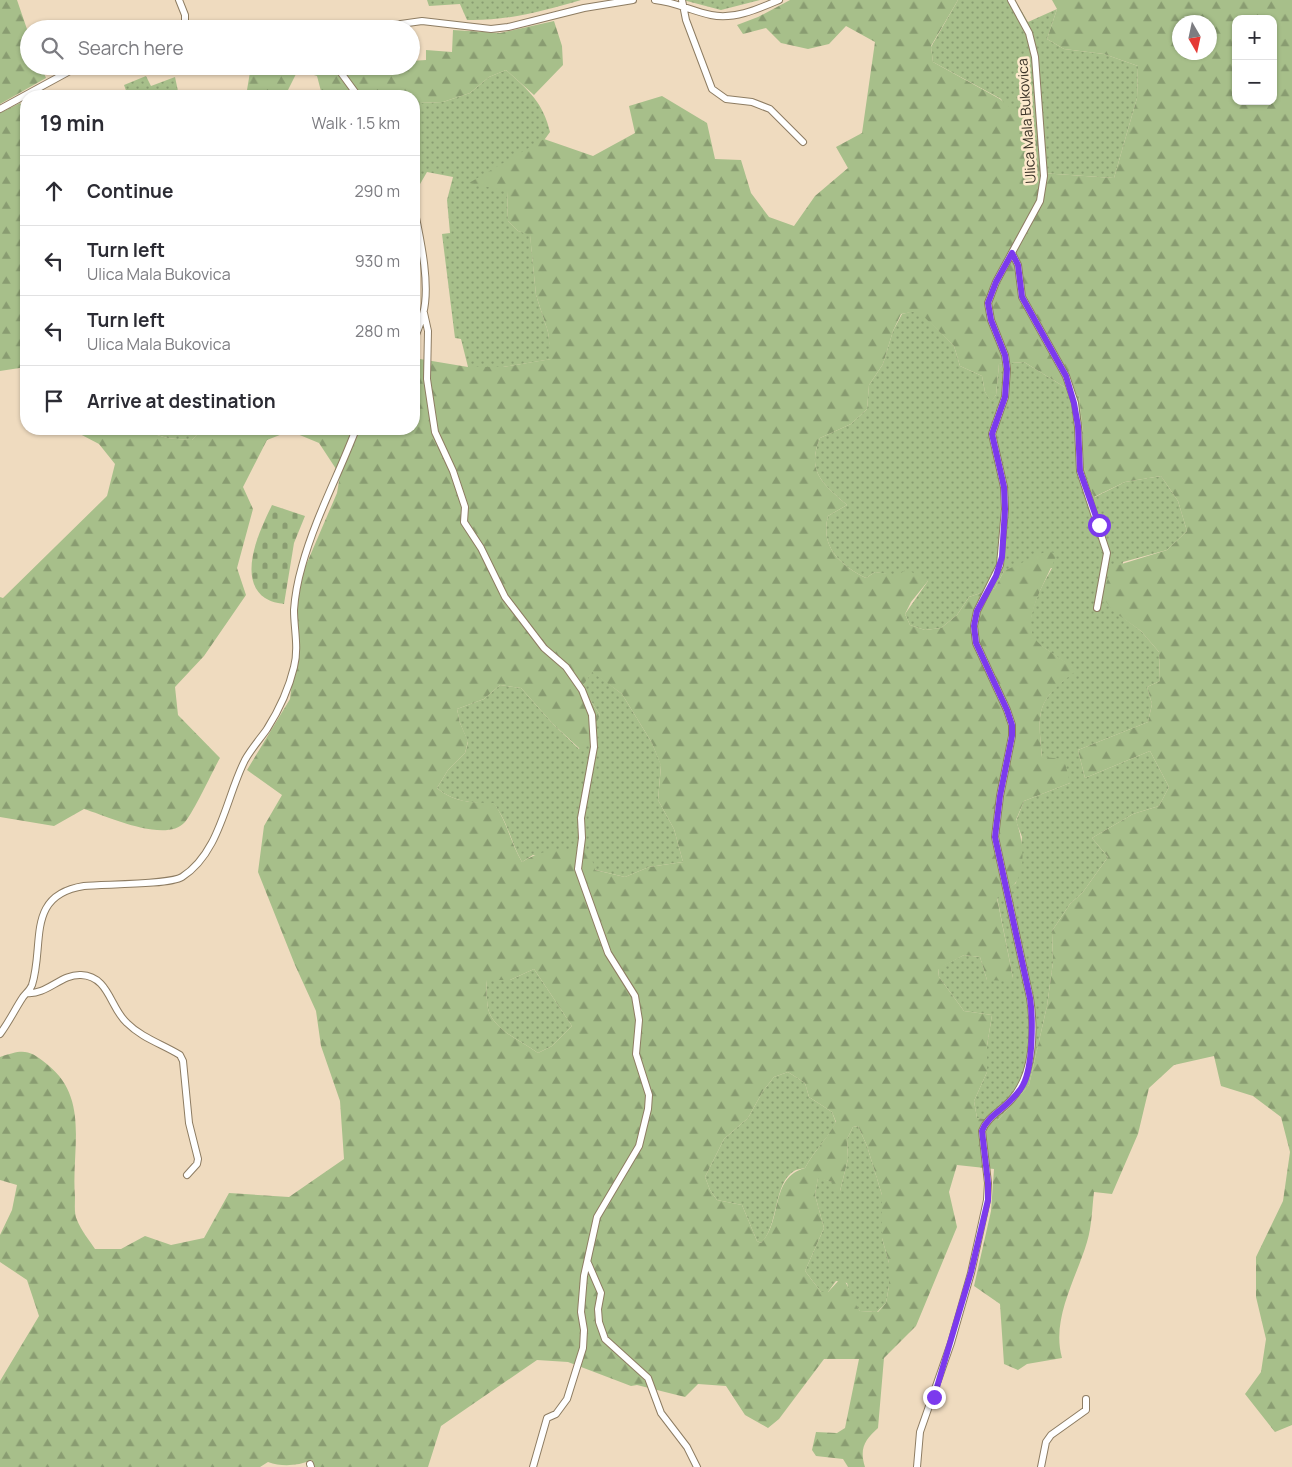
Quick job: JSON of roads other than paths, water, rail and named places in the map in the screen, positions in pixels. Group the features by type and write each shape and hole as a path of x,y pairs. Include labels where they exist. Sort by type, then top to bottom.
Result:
{"street":[{"path":"179,0 186,15 186,20"},
{"path":"420,21 491,29 508,27 576,10 633,0"},
{"path":"655,0 682,2 713,15 726,16 741,14 779,0"},
{"name":"Ulica Mala Bukovica","path":"917,1467 920,1432 951,1343 971,1272 988,1200 982,1131 985,1124 1023,1086 1031,1040 1033,1014 995,837 1000,796 1012,736 1012,725 976,643 974,626 977,611 996,576 1002,557 1005,509 1004,487 992,434 1005,397 1007,369 1005,355 991,320 988,303 996,282 1040,201 1044,176 1035,57 1029,33 1012,0"},
{"path":"682,2 712,89 726,99 752,102 770,109 803,142"},
{"path":"35,90 62,75"},
{"path":"343,75 354,90"},
{"path":"0,109 20,98"},
{"path":"420,247 424,273 424,313 428,331 428,379 432,419 435,432 453,471 465,507 464,522 510,605 544,648 566,668 582,690 592,715 594,747 581,818 582,838 578,869 608,953 635,996 639,1020 636,1054 649,1095 640,1146 601,1209 586,1257 581,1312 584,1330 583,1348 567,1399 556,1414 547,1418 533,1467"},
{"path":"1012,253 1018,265 1022,297 1066,376 1074,403 1078,426 1080,471 1108,552 1097,608"},
{"path":"420,324 424,313"},
{"path":"0,1034 31,987 37,961 40,918 56,896 72,888 84,886 176,880 200,860 210,844 234,782 247,757 276,712 290,681 295,664 294,611 296,589 302,565 320,514 353,435"},
{"path":"27,993 38,992 73,975 88,976 106,988 114,1007 126,1023 142,1035 180,1055 183,1061 189,1122 198,1159 197,1164 188,1175"},
{"path":"586,1257 590,1272 601,1293 598,1308 599,1322 605,1339 648,1378 661,1413 687,1447 697,1467"},
{"path":"1041,1467 1046,1442 1058,1429 1086,1410 1086,1399"}]}
